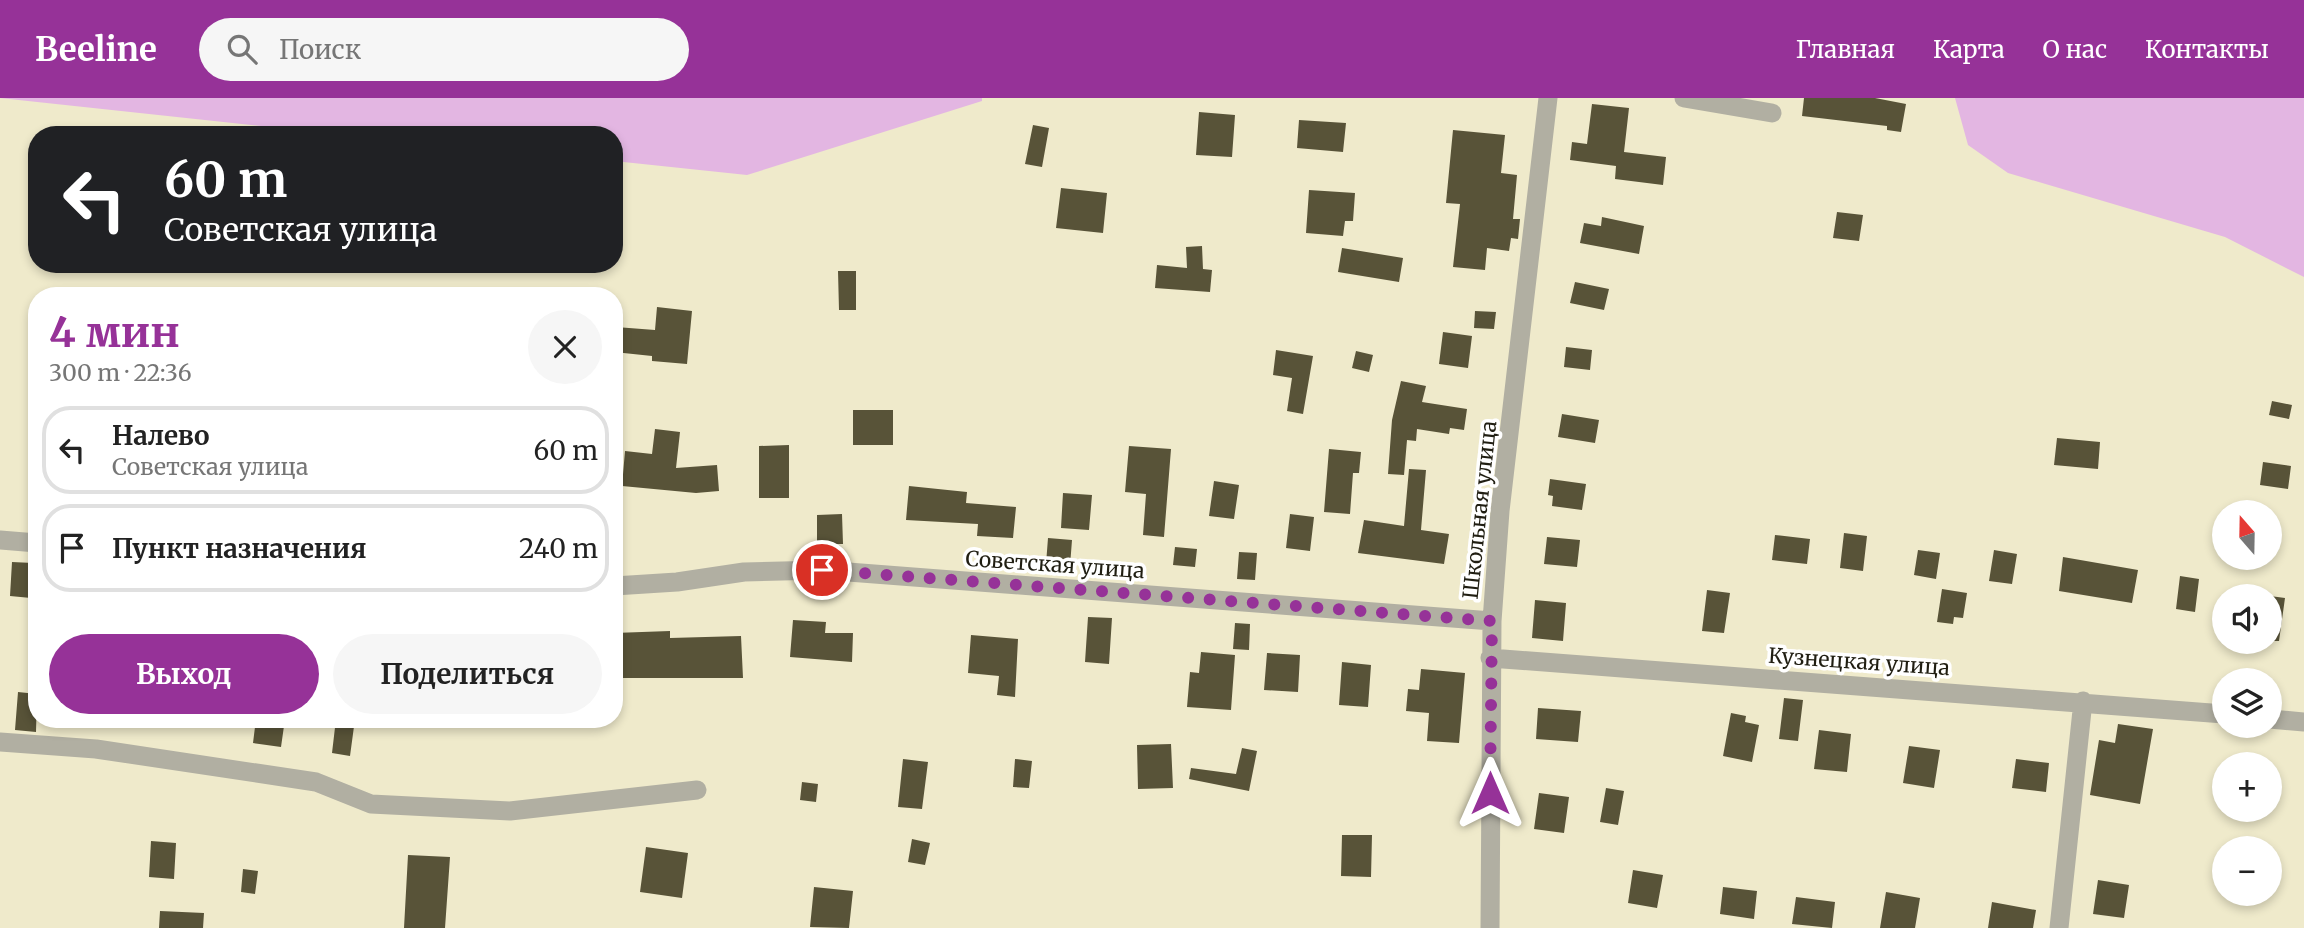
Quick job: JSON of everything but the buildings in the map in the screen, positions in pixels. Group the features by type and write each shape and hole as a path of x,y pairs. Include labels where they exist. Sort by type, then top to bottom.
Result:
{"street":[{"name":"Школьная улица","path":"1490,928 1492,621 1500,511 1548,98"},
{"path":"1684,98 1772,113"},
{"path":"0,540 28,542"},
{"name":"Советская улица","path":"623,585 677,582 744,572 822,570 1492,621"},
{"name":"Кузнецкая улица","path":"1490,658 2212,713"},
{"path":"2059,928 2082,701"},
{"path":"2282,720 2304,722"},
{"path":"0,742 96,749 316,782 371,804 510,811 698,790"}],"shaded area":[{"path":"0,98 982,98 982,101 747,175 623,162 623,126 261,126"},
{"path":"1955,98 2304,98 2304,277 2225,237 2008,173 1968,145"}],"route":[{"path":"822,570 1492,621 1490,793"}]}
